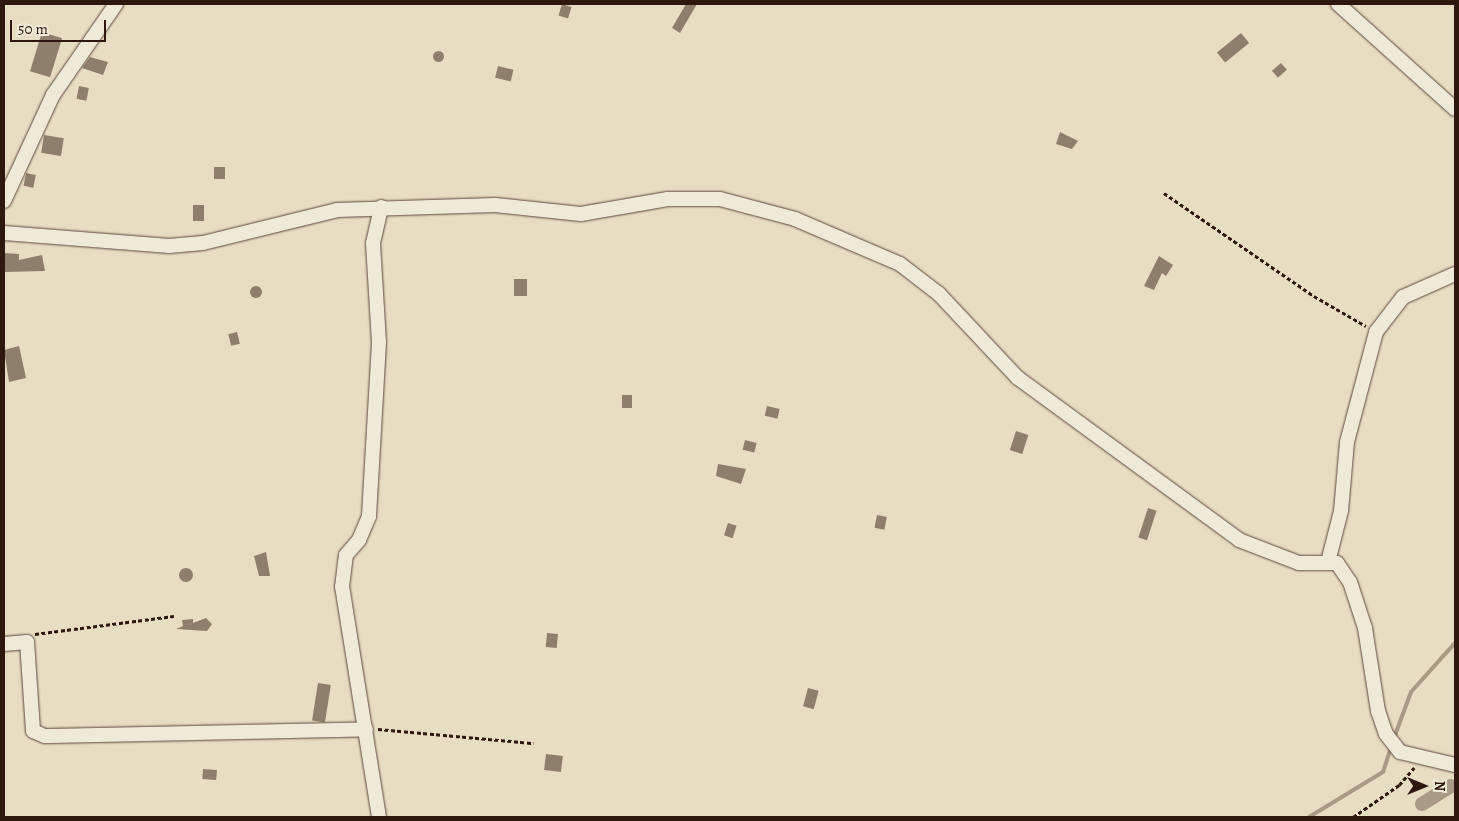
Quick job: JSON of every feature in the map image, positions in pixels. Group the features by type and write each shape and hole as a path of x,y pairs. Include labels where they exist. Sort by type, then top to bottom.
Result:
{"street":[{"path":"4,201 53,95 116,4"},
{"path":"1338,4 1455,109"},
{"path":"4,233 169,246 203,243 306,215 381,207 495,205 581,214 668,199 720,199 795,219 900,264 939,294 1018,378 1239,540 1299,563 1328,562 1345,571 1358,604 1386,734 1400,752 1418,758 1455,765"},
{"path":"379,817 342,587 346,555 360,540 369,516 379,342 374,243 381,207"},
{"path":"1328,562 1341,511 1346,442 1376,332 1403,297 1455,274"},
{"path":"4,644 27,642 30,713 38,735 366,729"}],"path":[{"path":"1164,193 1314,296 1376,332"},
{"path":"27,642 42,631 174,616"},
{"path":"366,729 533,743"},
{"path":"1353,817 1399,785 1418,758"}],"building":[{"path":"562,4 572,7 568,18 558,15"},
{"path":"686,4 697,4 680,33 672,28"},
{"path":"42,32 62,38 50,77 30,71"},
{"path":"1241,33 1249,43 1225,63 1217,53"},
{"path":"438,50 444,56 438,62 432,56"},
{"path":"90,57 108,62 103,75 82,68"},
{"path":"1281,63 1287,70 1278,78 1272,71"},
{"path":"498,66 514,70 511,82 495,78"},
{"path":"79,86 89,88 86,101 77,99"},
{"path":"1060,132 1078,141 1072,149 1056,144"},
{"path":"44,135 64,138 61,156 41,153"},
{"path":"214,167 225,167 225,179 214,179"},
{"path":"26,173 36,175 33,188 24,186"},
{"path":"193,205 204,205 204,221 193,221"},
{"path":"4,253 19,254 19,260 42,255 45,271 4,272"},
{"path":"1159,256 1173,265 1166,276 1162,273 1154,290 1144,286"},
{"path":"514,279 527,279 527,296 514,296"},
{"path":"254,286 258,286 262,292 258,298 254,298 250,294 250,290"},
{"path":"237,332 240,344 231,346 228,334"},
{"path":"19,346 26,378 9,382 4,350"},
{"path":"622,395 632,395 632,408 622,408"},
{"path":"767,406 780,409 777,419 765,416"},
{"path":"1016,431 1028,435 1022,454 1010,450"},
{"path":"745,440 757,443 754,453 743,450"},
{"path":"718,464 746,469 741,484 716,476"},
{"path":"1148,508 1157,511 1147,540 1138,537"},
{"path":"877,515 887,517 884,530 875,528"},
{"path":"728,523 737,526 733,538 724,535"},
{"path":"266,552 270,576 259,576 254,556"},
{"path":"186,568 191,570 193,575 191,580 186,582 181,580 179,575 181,570"},
{"path":"206,618 212,624 207,631 176,629 183,626 182,620 193,619 193,623"},
{"path":"547,633 558,634 557,648 546,647"},
{"path":"318,683 331,685 325,723 312,721"},
{"path":"808,688 819,691 814,709 803,706"},
{"path":"546,754 563,756 561,772 544,770"},
{"path":"203,769 217,770 216,780 202,779"}],"waterway":[{"path":"1394,738 1411,692 1455,643"},
{"path":"1309,817 1383,772 1391,747"},
{"path":"1422,804 1451,786"}]}
